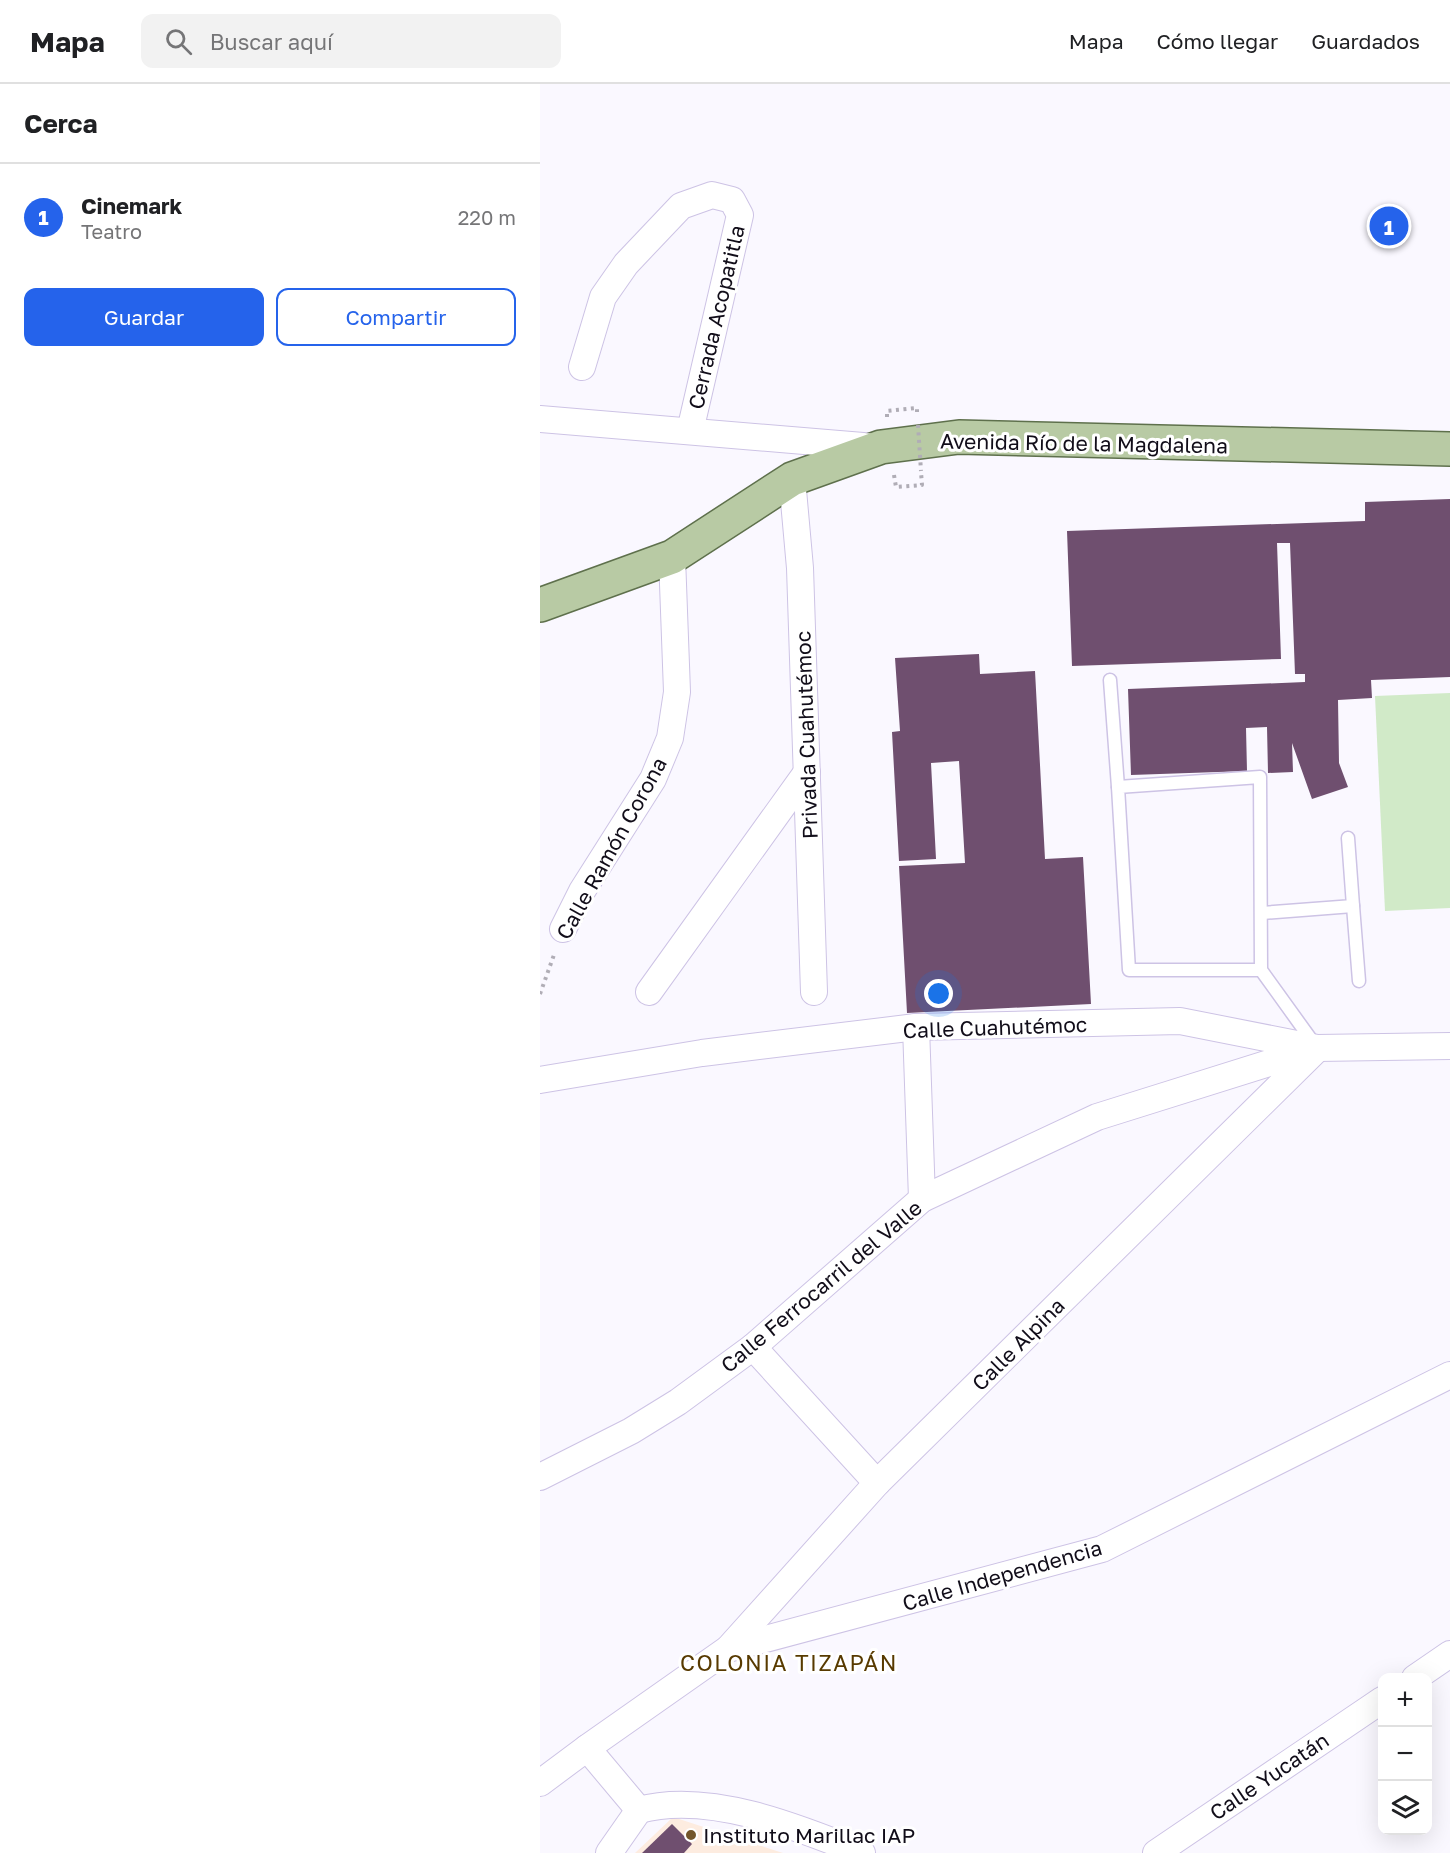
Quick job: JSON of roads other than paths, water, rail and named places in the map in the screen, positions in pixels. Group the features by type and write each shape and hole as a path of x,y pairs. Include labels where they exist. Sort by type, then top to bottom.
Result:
{"main road":[{"name":"Avenida Río de la Magdalena","path":"540,604 672,557 792,479 881,447 959,437 1450,450"}],"street":[{"name":"Cerrada Acopatitla","path":"582,367 603,297 626,264 681,206 712,195 732,200 740,215 690,431"},
{"path":"540,419 881,447"},
{"name":"Privada Cuahutémoc","path":"792,479 800,568 814,992"},
{"name":"Calle Ramón Corona","path":"563,929 582,891 653,779 670,738 677,693 672,557"},
{"path":"649,992 807,772"},
{"name":"Calle Cuahutémoc","path":"540,1080 702,1053 916,1027 1180,1021 1317,1048 1450,1046"},
{"path":"916,1027 922,1198"},
{"name":"Calle Ferrocarril del Valle","path":"540,1477 621,1437 678,1402 753,1347 922,1198 1097,1117 1317,1048"},
{"name":"Calle Alpina","path":"729,1649 877,1484 1317,1048"},
{"path":"753,1347 877,1484"},
{"name":"Calle Independencia","path":"540,1783 729,1649 1102,1549 1450,1375"},
{"path":"1421,1673 1450,1654"},
{"name":"Calle Yucatán","path":"1156,1853 1378,1703"},
{"path":"587,1748 639,1810"},
{"path":"609,1853 639,1810 653,1806 726,1809 763,1817 812,1832 862,1853"}],"lane":[{"path":"1110,681 1129,970 1261,970"},
{"path":"1118,787 1260,777 1261,970 1317,1048"},
{"path":"1348,838 1359,981"},
{"path":"1262,913 1353,906"}],"place":[{"name":"Cinemark","path":"1389,226"},
{"name":"Instituto Marillac IAP","path":"691,1835"}],"district":[{"name":"COLONIA TIZAPÁN","path":"789,1662"}]}
